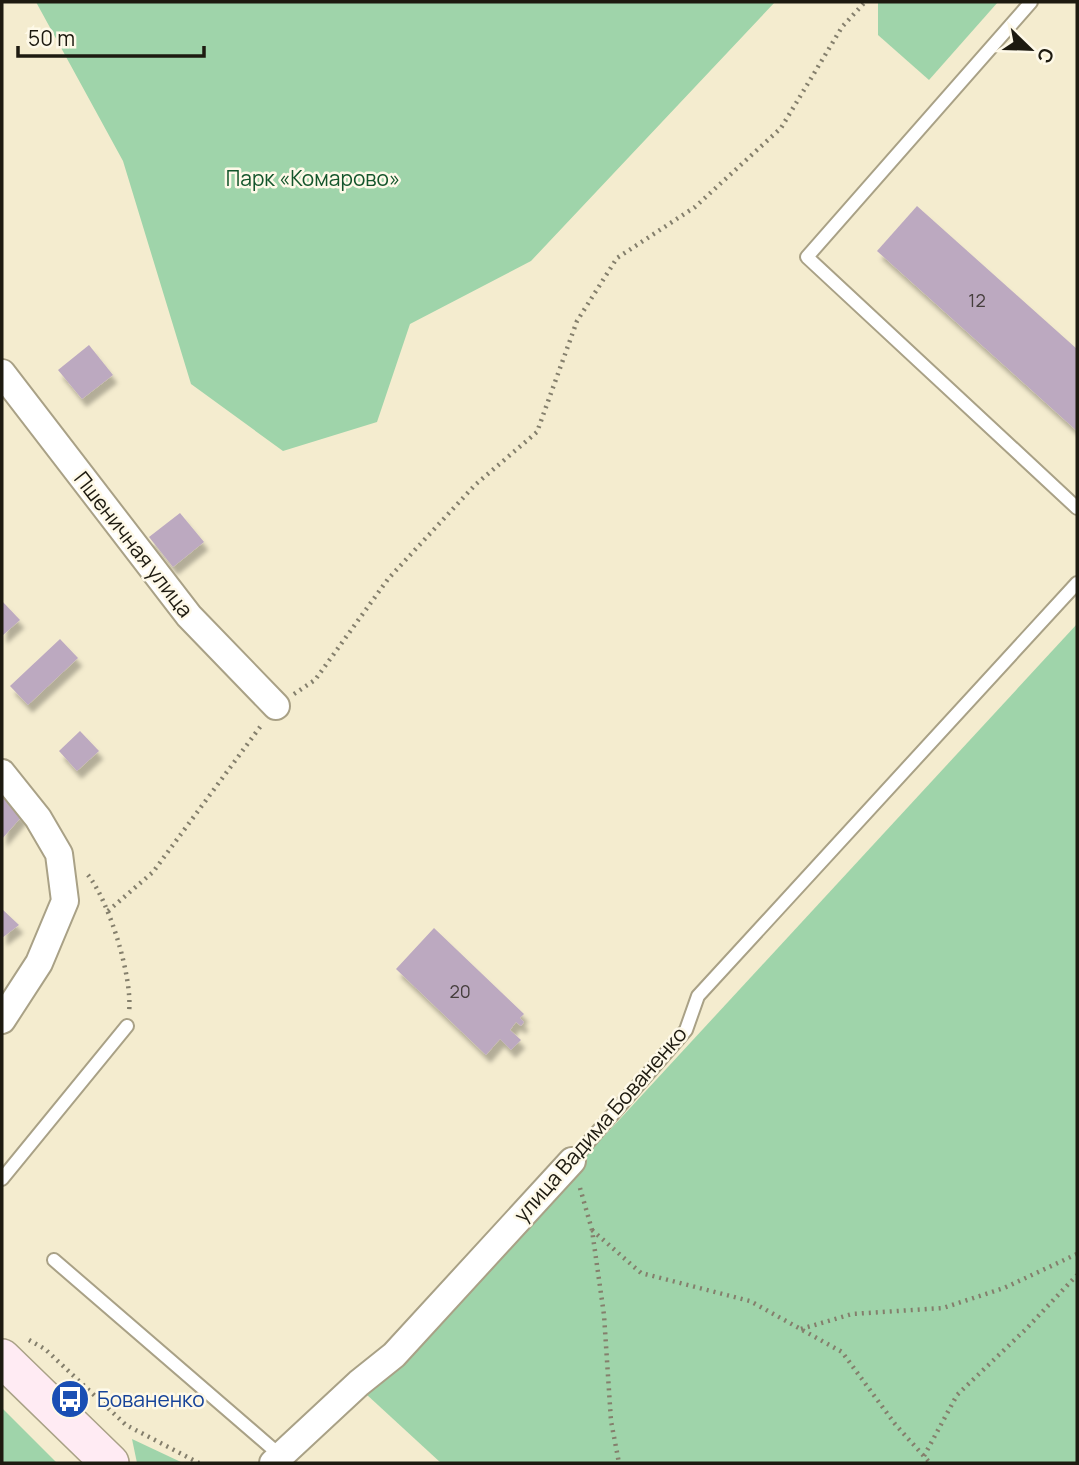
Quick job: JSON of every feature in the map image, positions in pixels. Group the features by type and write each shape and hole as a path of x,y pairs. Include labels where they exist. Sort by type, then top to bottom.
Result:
{"street":[{"name":"Пшеничная улица","path":"2,373 189,616 276,706"},
{"path":"2,774 37,818 59,854 65,901 39,962 2,1020"},
{"name":"улица Вадима Бованенко","path":"277,1460 359,1383 394,1355 572,1161"},
{"path":"13,1348 110,1463"}],"lane":[{"path":"1031,2 807,257 1077,508"},
{"name":"улица Вадима Бованенко","path":"572,1161 686,1030 698,996 1077,583"},
{"path":"2,1179 127,1026"},
{"path":"54,1260 277,1460"}],"path":[{"path":"108,911 153,872 276,706 315,680 388,579 475,485 537,432 577,321 617,258 695,207 781,128 842,27 865,2"},
{"path":"59,854 89,876 108,911 121,951 130,1000 127,1026"},
{"path":"572,1161 592,1230 604,1315 611,1421 619,1463"},
{"path":"592,1230 641,1273 750,1301 842,1352 895,1424 930,1463"},
{"path":"800,1329 852,1314 943,1308 1004,1288 1077,1254"},
{"path":"924,1456 957,1395 1026,1329 1077,1275"},
{"path":"13,1348 45,1349 126,1425 200,1463"}],"green space":[{"name":"Парк «Комарово»","path":"36,2 775,2 531,261 410,324 377,422 283,451 191,384 123,161"},
{"path":"878,2 998,2 929,80 878,35"},
{"path":"1077,624 1077,1463 441,1463 366,1394"},
{"path":"2,1408 57,1463 2,1463"},
{"path":"132,1439 183,1463 137,1463"}],"building":[{"path":"917,206 1077,349 1077,431 877,251"},
{"path":"89,345 113,375 82,399 58,370"},
{"path":"180,513 204,542 173,567 149,537"},
{"path":"2,601 20,620 2,636"},
{"path":"60,639 78,658 28,705 10,686"},
{"path":"80,731 99,751 77,771 59,751"},
{"path":"2,796 23,815 2,839"},
{"path":"2,909 19,925 2,938"},
{"path":"434,928 524,1014 520,1018 524,1022 521,1026 516,1022 510,1030 521,1040 511,1050 500,1039 486,1055 396,969"}],"place":[{"name":"Бованенко","path":"70,1399"}]}
